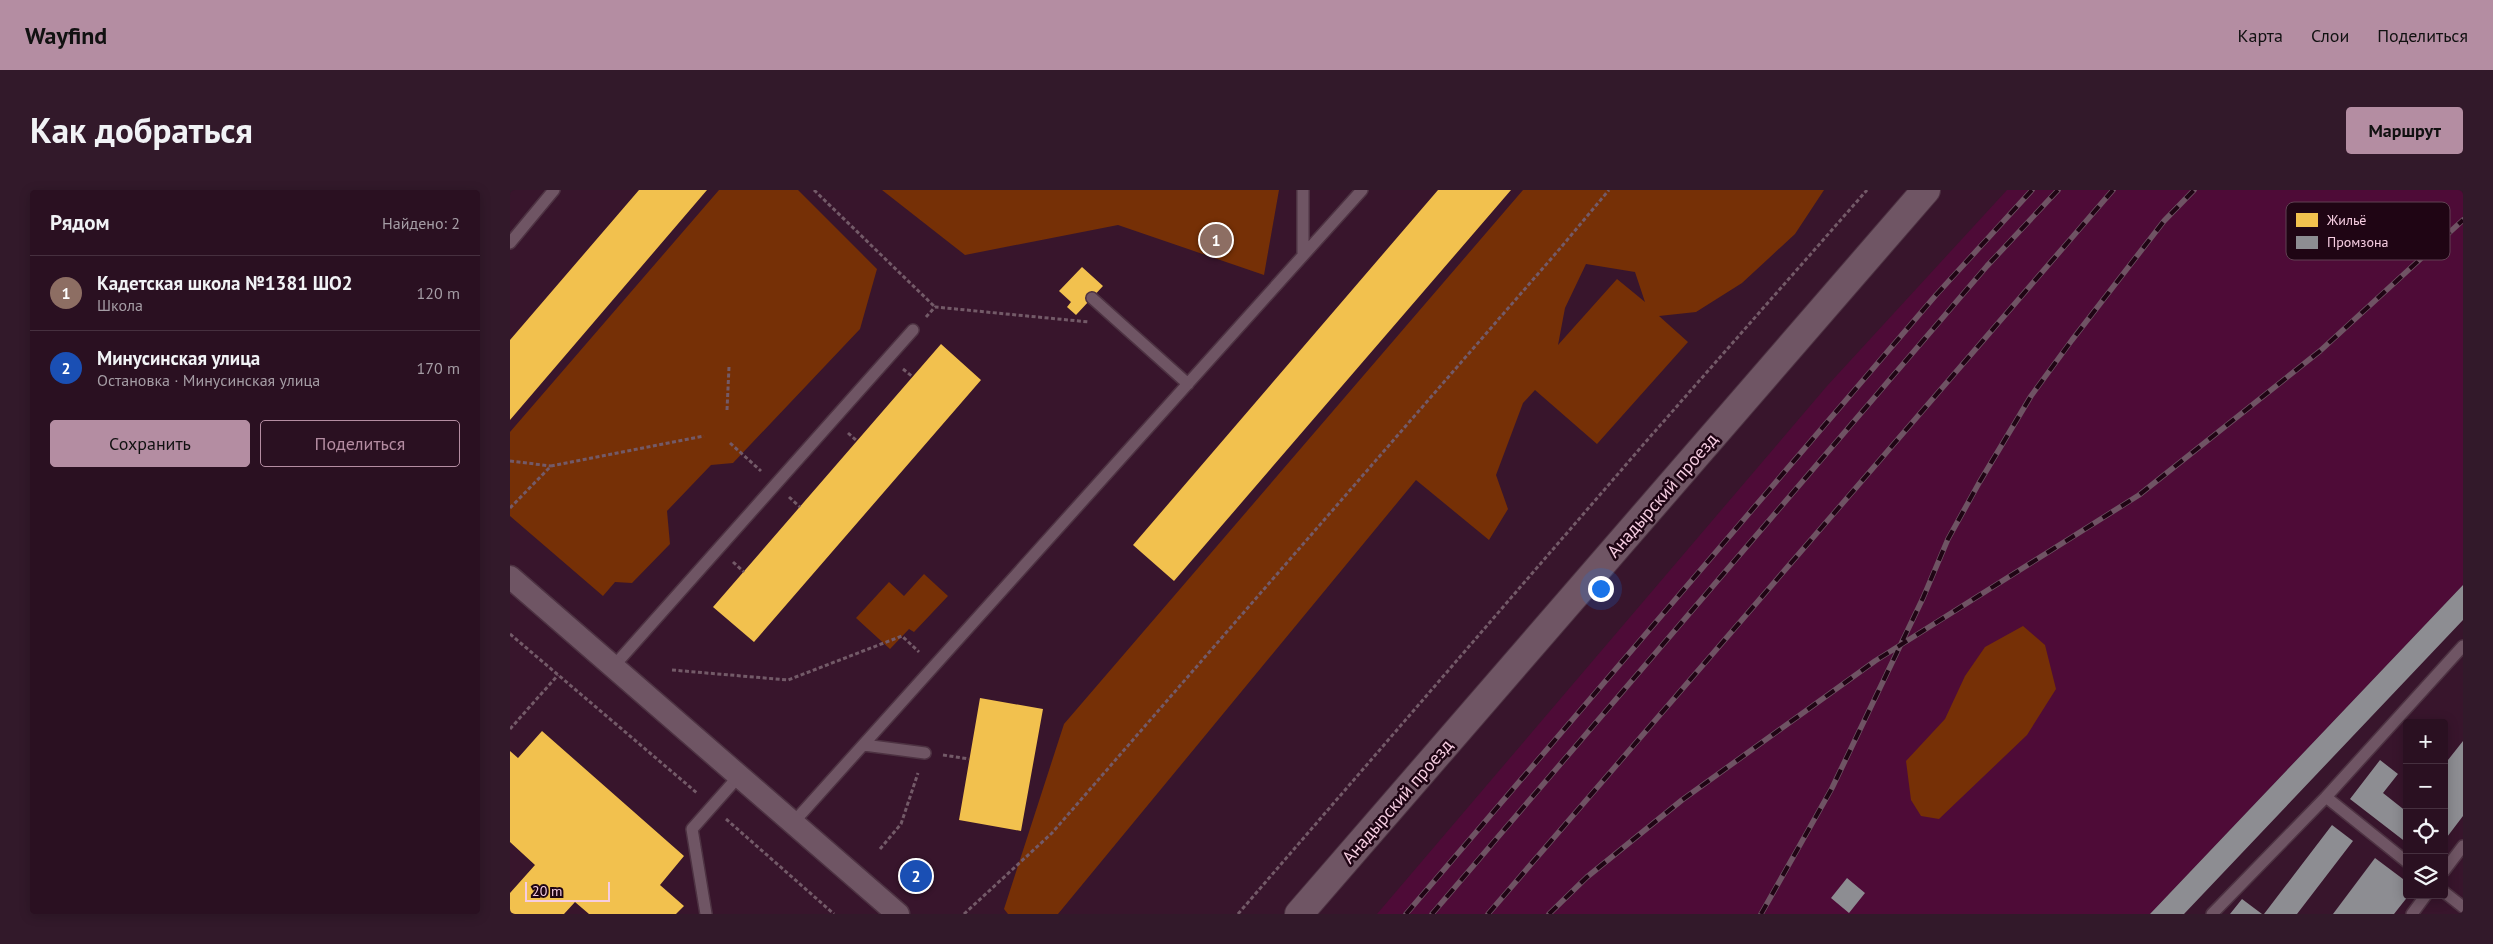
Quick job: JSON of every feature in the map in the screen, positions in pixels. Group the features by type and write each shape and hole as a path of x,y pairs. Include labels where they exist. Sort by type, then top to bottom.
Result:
{"street":[{"name":"Анадырский проезд","path":"1299,914 1926,190"},
{"path":"510,577 792,824 898,914"}],"lane":[{"path":"510,243 554,190"},
{"path":"1303,190 1303,255"},
{"path":"792,824 1362,190"},
{"path":"1092,298 1188,384"},
{"path":"613,667 913,330"},
{"path":"2212,914 2326,797 2463,646"},
{"path":"864,745 925,753"},
{"path":"706,914 692,830 738,777"},
{"path":"2326,797 2403,859"},
{"path":"2448,866 2463,846"},
{"path":"2448,895 2463,907"},
{"path":"2412,914 2423,899"}],"path":[{"path":"814,190 935,306 1088,323 1104,309"},
{"path":"964,914 1052,833 1558,252 1609,190"},
{"path":"1238,914 1655,431 1867,190"},
{"path":"913,330 935,306"},
{"path":"727,410 729,367"},
{"path":"510,461 551,466 704,436"},
{"path":"730,443 743,454"},
{"path":"510,508 551,466"},
{"path":"510,634 713,807 834,914"},
{"path":"672,670 788,680 902,636"},
{"path":"510,729 558,675"},
{"path":"880,849 901,824 925,753 969,760"}],"shaded area":[{"path":"719,190 798,190 877,269 860,329 733,463 711,465 667,511 670,544 632,583 615,582 603,596 510,516 510,432"},
{"path":"882,190 1279,190 1264,275 1118,225 965,255"},
{"path":"1523,190 1824,190 1795,234 1742,283 1696,312 1659,316 1688,342 1597,444 1535,390 1523,403 1496,475 1508,509 1489,540 1416,480 1058,914 1008,914 1004,909 1064,724","holes":["1586,264 1635,272 1645,302 1617,279 1558,345 1565,308"]},
{"path":"2007,190 2463,190 2463,585 2150,914 1377,914 1827,386"},
{"path":"924,574 948,596 914,632 909,629 890,649 856,618 889,582 904,596"},
{"path":"2023,626 2045,645 2056,689 2027,735 1939,819 1921,816 1911,800 1906,761 1945,719 1965,676 1985,647"}],"building: Жильё":[{"path":"639,190 707,190 510,420 510,340"},
{"path":"1438,190 1511,190 1174,581 1133,545"},
{"path":"1082,267 1103,286 1076,315 1067,307 1071,302 1059,291"},
{"path":"941,344 981,380 754,642 713,607"},
{"path":"980,698 1043,709 1021,831 959,820"},
{"path":"542,731 684,856 660,885 684,906 676,914 589,914 575,902 564,914 510,914 510,893 535,865 510,842 510,751 518,758"}],"building: Промзона":[{"path":"2463,585 2463,620 2184,914 2150,914"},
{"path":"2463,741 2463,816 2448,836 2448,764 2448,760"},
{"path":"2380,760 2398,774 2383,793 2403,809 2403,840 2350,799"},
{"path":"2332,825 2353,841 2297,914 2264,914"},
{"path":"2375,858 2403,879 2403,899 2406,899 2394,914 2333,914"},
{"path":"1847,878 1865,893 1849,913 1831,898"},
{"path":"2242,899 2262,914 2230,914"}],"railway":[{"path":"1406,914 1936,295 2032,190"},
{"path":"1432,914 1987,266 2058,190"},
{"path":"1488,914 2113,190"},
{"path":"1761,914 1832,788 1923,598 1948,539 2031,396 2164,221 2194,190"},
{"path":"2450,232 2463,220"},
{"path":"1549,914 1587,877 1682,800 1875,661 2139,495 2320,351 2419,260"}],"place":[{"name":"Кадетская школа №1381 ШО2","path":"1216,240"},
{"name":"Минусинская улица","path":"916,876"}]}
